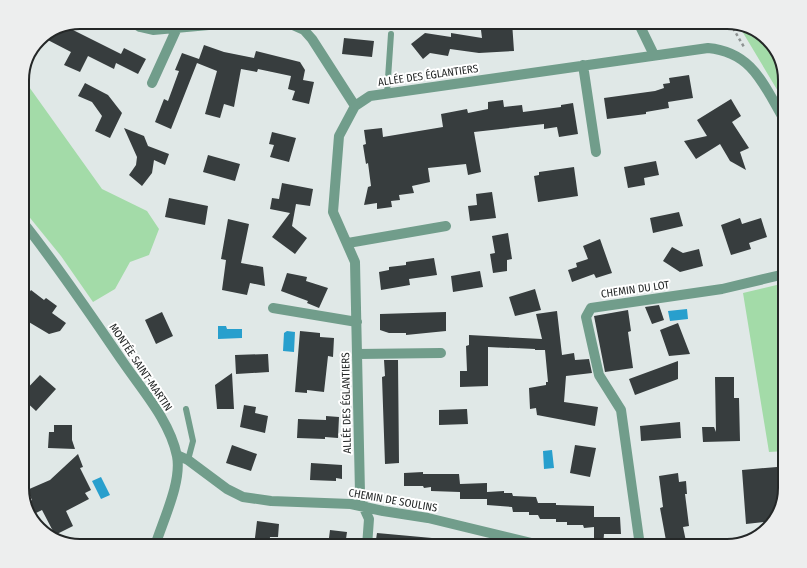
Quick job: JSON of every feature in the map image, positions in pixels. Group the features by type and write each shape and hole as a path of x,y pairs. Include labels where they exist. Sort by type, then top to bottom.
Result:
{"street":[{"path":"149,29 165,29"},
{"path":"152,83 177,29"},
{"path":"301,29 312,39 355,106"},
{"path":"642,29 654,54"},
{"name":"ALLÉE DES ÉGLANTIERS","path":"368,539 370,519 364,508 360,493 355,262 333,212 339,136 355,106 370,96 387,93 654,54 708,48 725,50 734,54 752,68 778,110"},
{"path":"583,65 596,152"},
{"path":"348,244 446,226"},
{"name":"MONTÉE SAINT-MARTIN","path":"29,230 54,262 163,421 177,455 177,479 157,539"},
{"name":"CHEMIN DU LOT","path":"639,539 621,410 599,375 586,317 591,308 722,289 778,276"},
{"path":"273,308 357,322"},
{"path":"358,354 441,353"},
{"name":"CHEMIN DE SOULINS","path":"177,455 188,460 217,483 243,497 271,501 351,504 364,508 428,518 515,539"}],"lane":[{"path":"387,93 391,34"},
{"path":"186,409 193,441 188,460"}],"green space":[{"path":"742,32 750,34 761,42 771,54 778,73 778,91"},
{"path":"29,87 102,189 147,211 159,229 149,255 130,262 115,289 93,302 61,256 29,217"},
{"path":"778,285 778,451 769,452 743,293"}],"water":[{"path":"687,309 688,319 670,321 668,311"},
{"path":"218,326 226,326 227,329 242,329 242,338 218,339"},
{"path":"287,331 295,332 294,352 283,351 284,333"},
{"path":"552,450 554,468 544,469 543,451"},
{"path":"101,477 110,495 101,499 92,481"}],"building":[{"path":"481,29 512,29 514,51 479,53 450,49 448,56 430,53 423,59 411,44 425,33 451,37 451,33 482,38"},
{"path":"72,30 121,54 124,48 146,59 138,74 116,63 114,69 88,56 80,72 64,65 71,52 49,40 60,33"},
{"path":"344,38 374,41 372,57 342,54"},
{"path":"204,45 224,52 254,58 256,51 300,62 305,70 303,80 314,82 309,104 292,100 295,91 288,89 291,76 258,69 257,72 241,69 234,107 224,104 220,118 205,114 217,71 197,63 171,129 155,122 164,99 168,101 179,71 175,70 182,53 199,59"},
{"path":"689,75 693,98 668,102 669,108 646,112 646,114 607,119 604,98 655,91 664,88 663,84 670,83 669,78"},
{"path":"85,83 108,95 122,113 110,138 95,131 102,116 92,102 78,96"},
{"path":"731,99 741,116 732,122 749,148 740,152 746,170 730,161 720,144 696,159 684,141 707,136 697,120"},
{"path":"503,100 504,107 522,105 523,112 561,107 561,105 573,103 578,134 559,137 557,127 544,129 544,124 474,132 481,172 468,175 466,164 428,168 430,182 412,186 414,193 399,195 400,200 391,201 392,207 377,209 377,203 364,205 368,187 371,186 368,163 366,164 363,145 366,144 364,130 382,128 383,137 443,127 441,114 467,109 468,113 488,109 488,102"},
{"path":"124,128 144,136 148,146 169,154 165,165 154,160 152,173 142,186 129,175 136,165 137,157"},
{"path":"272,132 296,138 289,162 270,157 274,145 269,144"},
{"path":"208,155 240,164 235,181 203,172"},
{"path":"656,161 659,175 644,178 645,185 628,188 624,167"},
{"path":"574,167 578,196 538,202 534,176 539,175 539,172"},
{"path":"282,183 313,189 310,206 296,204 292,226 307,238 295,254 272,237 290,213 270,209 272,198 279,199"},
{"path":"492,192 496,218 470,221 468,206 477,205 476,194"},
{"path":"169,198 208,206 205,225 165,217"},
{"path":"679,212 683,226 653,233 650,218"},
{"path":"740,218 742,224 761,218 767,237 749,243 751,249 731,255 721,225"},
{"path":"228,219 249,224 241,263 263,267 265,286 250,283 247,295 222,290 226,260 221,259"},
{"path":"508,233 512,259 507,260 507,271 493,273 490,254 495,253 492,236"},
{"path":"600,239 612,273 596,278 594,274 572,282 568,270 577,267 576,263 588,259 583,246"},
{"path":"672,247 683,253 699,249 703,266 680,272 663,261"},
{"path":"434,258 437,275 409,279 410,285 381,290 379,272 389,270 389,267 406,265 406,262"},
{"path":"480,271 483,287 453,292 451,276"},
{"path":"287,273 307,277 306,281 328,288 319,308 307,303 308,301 281,291"},
{"path":"535,289 541,310 515,316 509,297"},
{"path":"31,290 44,300 46,298 57,306 52,313 66,323 60,331 49,334 29,322 29,293"},
{"path":"659,305 664,320 652,324 645,307"},
{"path":"628,310 631,331 628,332 633,368 605,372 594,316"},
{"path":"557,311 562,355 574,353 575,360 589,359 592,373 566,376 564,402 598,407 595,426 537,415 536,408 530,409 529,388 546,385 546,382 548,382 545,350 488,347 488,386 460,387 460,371 467,371 466,346 469,345 469,335 542,339 536,314"},
{"path":"162,312 173,336 156,344 145,320"},
{"path":"446,312 446,331 406,335 406,333 389,333 380,330 380,314"},
{"path":"678,323 690,354 669,356 660,330"},
{"path":"300,331 320,333 320,337 334,338 333,357 328,356 324,392 307,390 307,393 295,392"},
{"path":"268,354 269,372 236,374 235,355"},
{"path":"384,360 398,360 399,463 385,464 382,377 385,376"},
{"path":"678,361 678,379 635,395 629,379"},
{"path":"232,373 234,409 217,409 215,385"},
{"path":"40,375 56,389 36,411 29,404 29,387"},
{"path":"715,377 734,377 734,398 739,398 740,441 703,442 702,427 714,427 716,432"},
{"path":"244,405 256,407 255,413 268,416 265,433 240,427"},
{"path":"467,409 468,424 439,425 439,410"},
{"path":"326,416 339,417 338,438 297,438 298,419 326,420"},
{"path":"680,422 681,438 641,441 640,426"},
{"path":"54,425 72,425 72,440 75,449 48,448 49,432 54,432"},
{"path":"232,445 257,454 251,471 226,463"},
{"path":"575,445 596,448 590,477 570,473"},
{"path":"78,454 83,467 80,468 91,490 85,493 89,499 66,511 73,526 58,534 53,530 42,510 36,513 29,491 29,489 50,480"},
{"path":"311,463 342,465 342,479 336,478 336,481 310,480"},
{"path":"777,467 778,495 774,508 765,522 746,524 742,470"},
{"path":"423,472 423,474 459,474 460,484 487,483 487,499 460,499 460,492 431,491 431,487 424,488 423,486 404,486 404,473"},
{"path":"678,473 679,482 686,481 687,494 685,494 689,526 683,527 686,539 666,539 660,508 663,507 659,476"},
{"path":"504,491 504,493 512,493 513,496 536,497 538,503 594,506 594,517 620,517 621,534 604,534 604,539 594,539 594,527 584,528 583,525 567,525 567,522 556,522 556,519 540,519 538,515 529,515 529,512 513,512 512,507 487,505 487,492"},
{"path":"257,521 279,524 278,537 270,537 270,539 255,539"},
{"path":"330,530 347,532 346,539 329,539"},
{"path":"377,533 432,539 376,539"}]}
